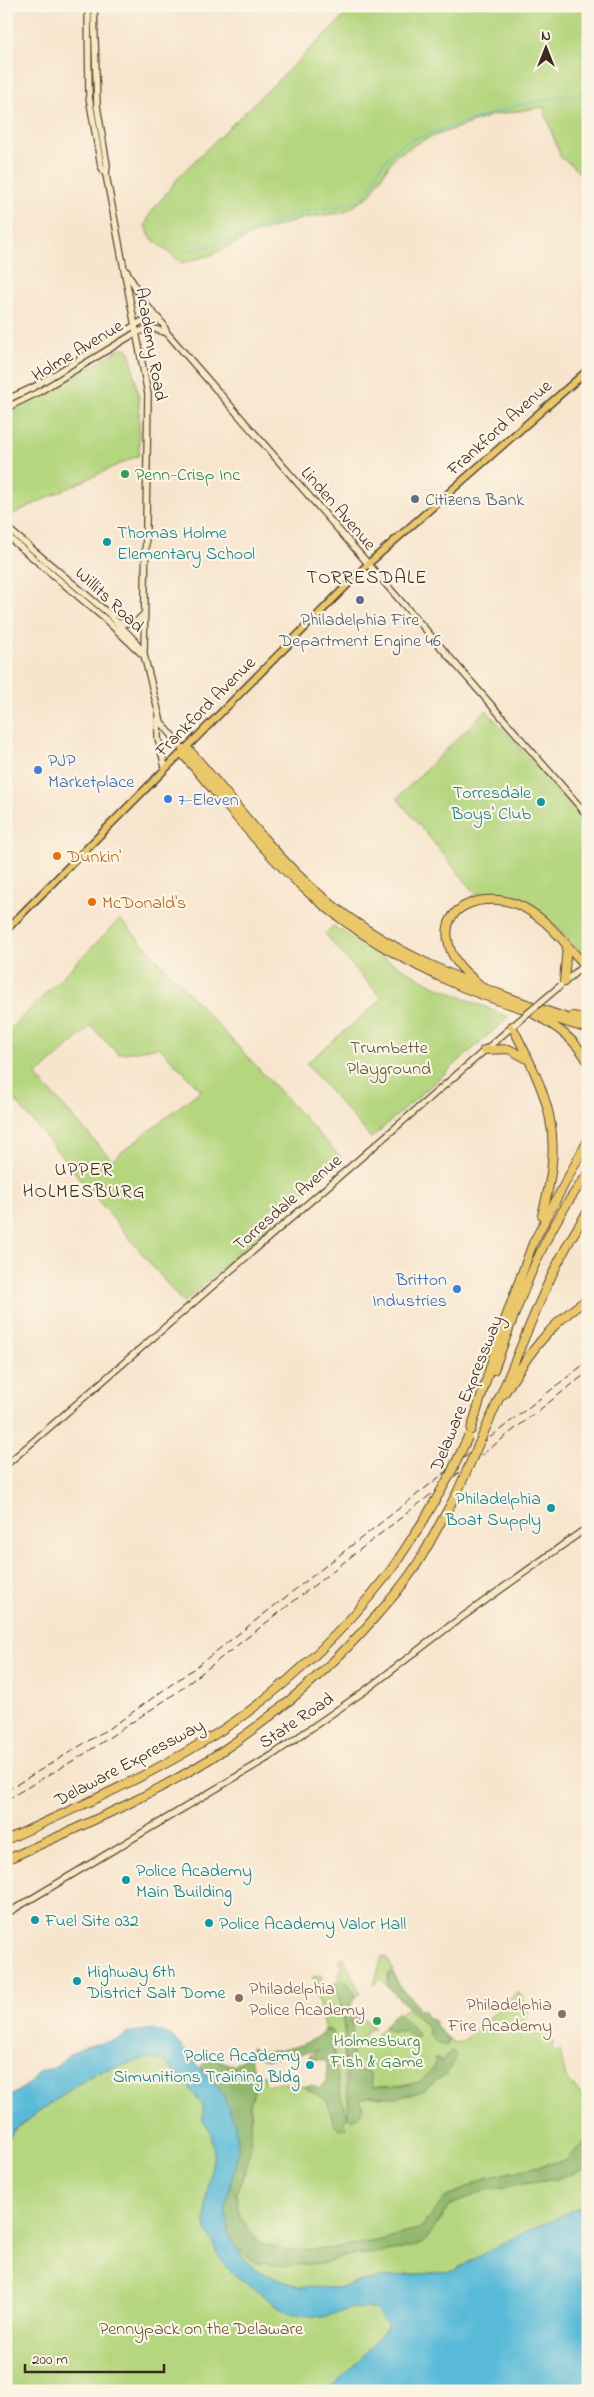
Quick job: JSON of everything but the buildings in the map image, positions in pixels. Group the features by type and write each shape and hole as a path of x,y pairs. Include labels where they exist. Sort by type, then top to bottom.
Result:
{"highway":[{"path":"588,1025 484,989 409,955 366,929 332,905 277,853 190,751 183,749 184,756 273,857 309,893 335,915 414,964 464,988 542,1018 564,1032 582,1051 588,1062"},
{"path":"484,989 462,969 449,946 448,935 449,925 456,913 465,905 488,899 516,904 549,924 586,963"},
{"path":"562,984 567,945"},
{"path":"508,1004 588,1029"},
{"path":"549,1011 588,1019"},
{"path":"469,1433 503,1324 538,1230 552,1175 553,1136 544,1094 514,1025"},
{"path":"484,1050 510,1050 528,1060"},
{"path":"538,1230 588,1140"},
{"name":"Delaware Expressway","path":"6,1840 171,1761 205,1741 255,1706 302,1666 344,1624 389,1573 424,1520 450,1475 469,1433 536,1260 565,1206 588,1174"},
{"name":"Delaware Expressway","path":"6,1860 192,1770 221,1752 284,1706 348,1647 390,1600 419,1562 456,1495 548,1280 569,1239 588,1211"},
{"path":"490,1418 536,1345 562,1317 588,1300"}],"main road":[{"name":"Academy Road","path":"88,6 89,97 101,166 106,175"},
{"name":"Academy Road","path":"94,6 96,91 107,165 106,175 136,328 148,402 144,655 158,714 163,726 183,749"},
{"name":"Linden Avenue","path":"124,265 143,301 160,321 167,333 588,816"},
{"path":"136,328 148,319 160,321"},
{"path":"136,328 155,328 167,333"},
{"name":"Holme Avenue","path":"6,400 34,387 136,328"},
{"name":"Holme Avenue","path":"6,408 37,392 136,328"},
{"name":"Frankford Avenue","path":"6,930 165,767 368,564 588,370"},
{"name":"Willits Road","path":"6,527 118,623 134,640 144,655"},
{"name":"Willits Road","path":"6,536 105,619 134,648 144,655"},
{"path":"118,623 135,623 145,613"},
{"path":"158,714 158,738 165,767"},
{"name":"Torresdale Avenue","path":"6,1465 586,963"},
{"name":"State Road","path":"6,1914 271,1756 366,1690 451,1625 588,1527"}],"green space":[{"path":"355,6 588,6 588,181 561,158 543,107 493,115 423,140 394,157 370,195 345,212 304,218 256,233 211,255 182,263 151,238 145,226 150,214 182,173"},
{"path":"122,348 126,348 130,352 139,400 139,455 6,517 6,414 40,397"},
{"path":"486,710 588,825 588,954 584,957 549,920 537,911 510,898 475,893 397,798"},
{"path":"120,919 342,1159 183,1303 6,1089 6,1033","holes":["91,1026 118,1054 159,1047 201,1090 112,1160 36,1076"]},
{"name":"Trumbette Playground","path":"333,926 389,961 435,986 509,1017 371,1138 306,1064 382,999 325,934"},
{"path":"382,1956 387,1958 393,1970 388,1975 389,1988 381,1979 374,1985"},
{"path":"343,1957 360,1993 356,1996 347,1981 340,1979 338,1972 343,1970 338,1961"},
{"path":"392,1971 398,1984 418,2006 416,2010 424,2010 427,2017 434,2021 436,2027 448,2038 447,2045 434,2041 428,2028 389,1988 388,1974"},
{"path":"322,1975 322,1979 318,1981 322,1985 336,1984 339,1991 345,2040 343,2057 348,2098 348,2116 361,2103 360,2099 405,2096 422,2090 435,2081 455,2061 451,2051 442,2062 437,2058 432,2070 423,2081 399,2086 373,2087 369,2072 354,2071 350,2066 351,2021 365,2019 374,2029 371,2027 364,2036 370,2042 384,2027 392,2032 404,2030 419,2035 399,2014 408,2007 428,2028 429,2035 437,2043 449,2043 448,2038 454,2043 462,2042 518,1992 528,2006 528,2017 523,2019 525,2025 538,2031 542,2037 547,2036 553,2042 552,2049 556,2053 560,2050 566,2078 584,2098 588,2115 588,2139 566,2160 485,2178 445,2198 421,2228 381,2240 329,2249 283,2250 261,2244 240,2218 236,2192 245,2172 252,2117 250,2104 259,2075 265,2075 265,2083 269,2086 278,2082 306,2086 308,2090 320,2096 327,2103 334,2125 347,2117 337,2076 334,2034 329,2029 325,2030 313,1977"},
{"path":"340,1979 347,1981 356,1996 352,2004 352,2012 357,2011 359,2013 359,2018 351,2019 353,2035 350,2041 353,2047 350,2066 354,2071 369,2072 373,2087 403,2086 423,2081 436,2064 434,2058 442,2062 451,2051 457,2058 448,2072 423,2091 398,2097 370,2096 360,2099 363,2108 359,2115 352,2120 348,2117 345,2118 346,2128 338,2129 334,2125 327,2100 308,2090 306,2086 311,2085 319,2089 326,2081 327,2063 323,2060 309,2059 310,2055 318,2050 268,2060 254,2056 250,2049 267,2051 290,2048 312,2040 325,2030 332,2031 337,2074 348,2116 349,2096 343,2046 345,2031 335,1983"},
{"path":"397,2012 411,2025 419,2037 415,2038 404,2031 390,2031 384,2027"},
{"path":"247,2052 252,2062 256,2084 250,2104 252,2141 245,2172 236,2192 240,2218 261,2244 283,2250 329,2249 381,2240 421,2228 445,2198 485,2178 566,2160 588,2139 588,2168 556,2179 490,2189 451,2205 423,2244 384,2253 349,2255 325,2263 283,2266 256,2263 236,2247 229,2235 225,2208 238,2151 223,2094 206,2077 201,2066 207,2060 214,2058 233,2066 243,2059"},
{"name":"Pennypack on the Delaware","path":"144,2059 161,2060 187,2085 203,2106 203,2121 211,2133 214,2153 206,2201 205,2225 217,2253 229,2271 288,2313 323,2317 353,2308 375,2309 388,2326 363,2356 328,2391 6,2391 6,2144 15,2129 97,2072"},
{"path":"588,2168 588,2203 517,2236 453,2271 377,2278 337,2288 300,2287 261,2272 246,2261 236,2247 256,2263 325,2263 349,2255 384,2253 423,2244 451,2205 490,2189 556,2179"}],"water":[{"path":"153,2029 172,2036 223,2094 235,2123 238,2151 225,2208 229,2235 246,2261 261,2272 300,2287 337,2288 377,2278 453,2271 517,2236 588,2203 588,2391 328,2391 363,2356 388,2326 375,2309 353,2308 323,2317 288,2313 229,2271 217,2253 205,2225 206,2201 214,2153 211,2133 203,2121 203,2106 187,2085 161,2060 144,2059 97,2072 15,2129 6,2143 6,2099 32,2082 39,2071 54,2068 68,2055 88,2046 119,2039 131,2032"}],"waterway":[{"path":"189,251 222,243 304,212 357,202 367,194 381,166 393,152 405,143 427,134 519,105 588,92"}],"railway":[{"path":"6,1791 116,1724 196,1667 588,1361"},
{"path":"6,1800 86,1753 176,1693 588,1372"}],"place":[{"name":"Penn-Crisp Inc","path":"125,474"},
{"name":"Citizens Bank","path":"415,499"},
{"name":"Thomas Holme Elementary School","path":"107,542"},
{"name":"Philadelphia Fire Department Engine 46","path":"360,600"},
{"name":"PJP Marketplace","path":"38,770"},
{"name":"7-Eleven","path":"168,799"},
{"name":"Torresdale Boys' Club","path":"541,802"},
{"name":"Dunkin'","path":"57,856"},
{"name":"McDonald's","path":"92,902"},
{"name":"Britton Industries","path":"457,1289"},
{"name":"Philadelphia Boat Supply","path":"551,1508"},
{"name":"Police Academy Main Building","path":"126,1880"},
{"name":"Fuel Site 032","path":"35,1920"},
{"name":"Police Academy Valor Hall","path":"209,1923"},
{"name":"Highway 6th District Salt Dome","path":"77,1981"},
{"name":"Philadelphia Police Academy","path":"239,1998"},
{"name":"Philadelphia Fire Academy","path":"562,2014"},
{"name":"Holmesburg Fish & Game","path":"377,2021"},
{"name":"Police Academy Simunitions Training Bldg","path":"310,2065"}],"district":[{"name":"TORRESDALE","path":"367,576"},
{"name":"UPPER HOLMESBURG","path":"84,1179"}]}
